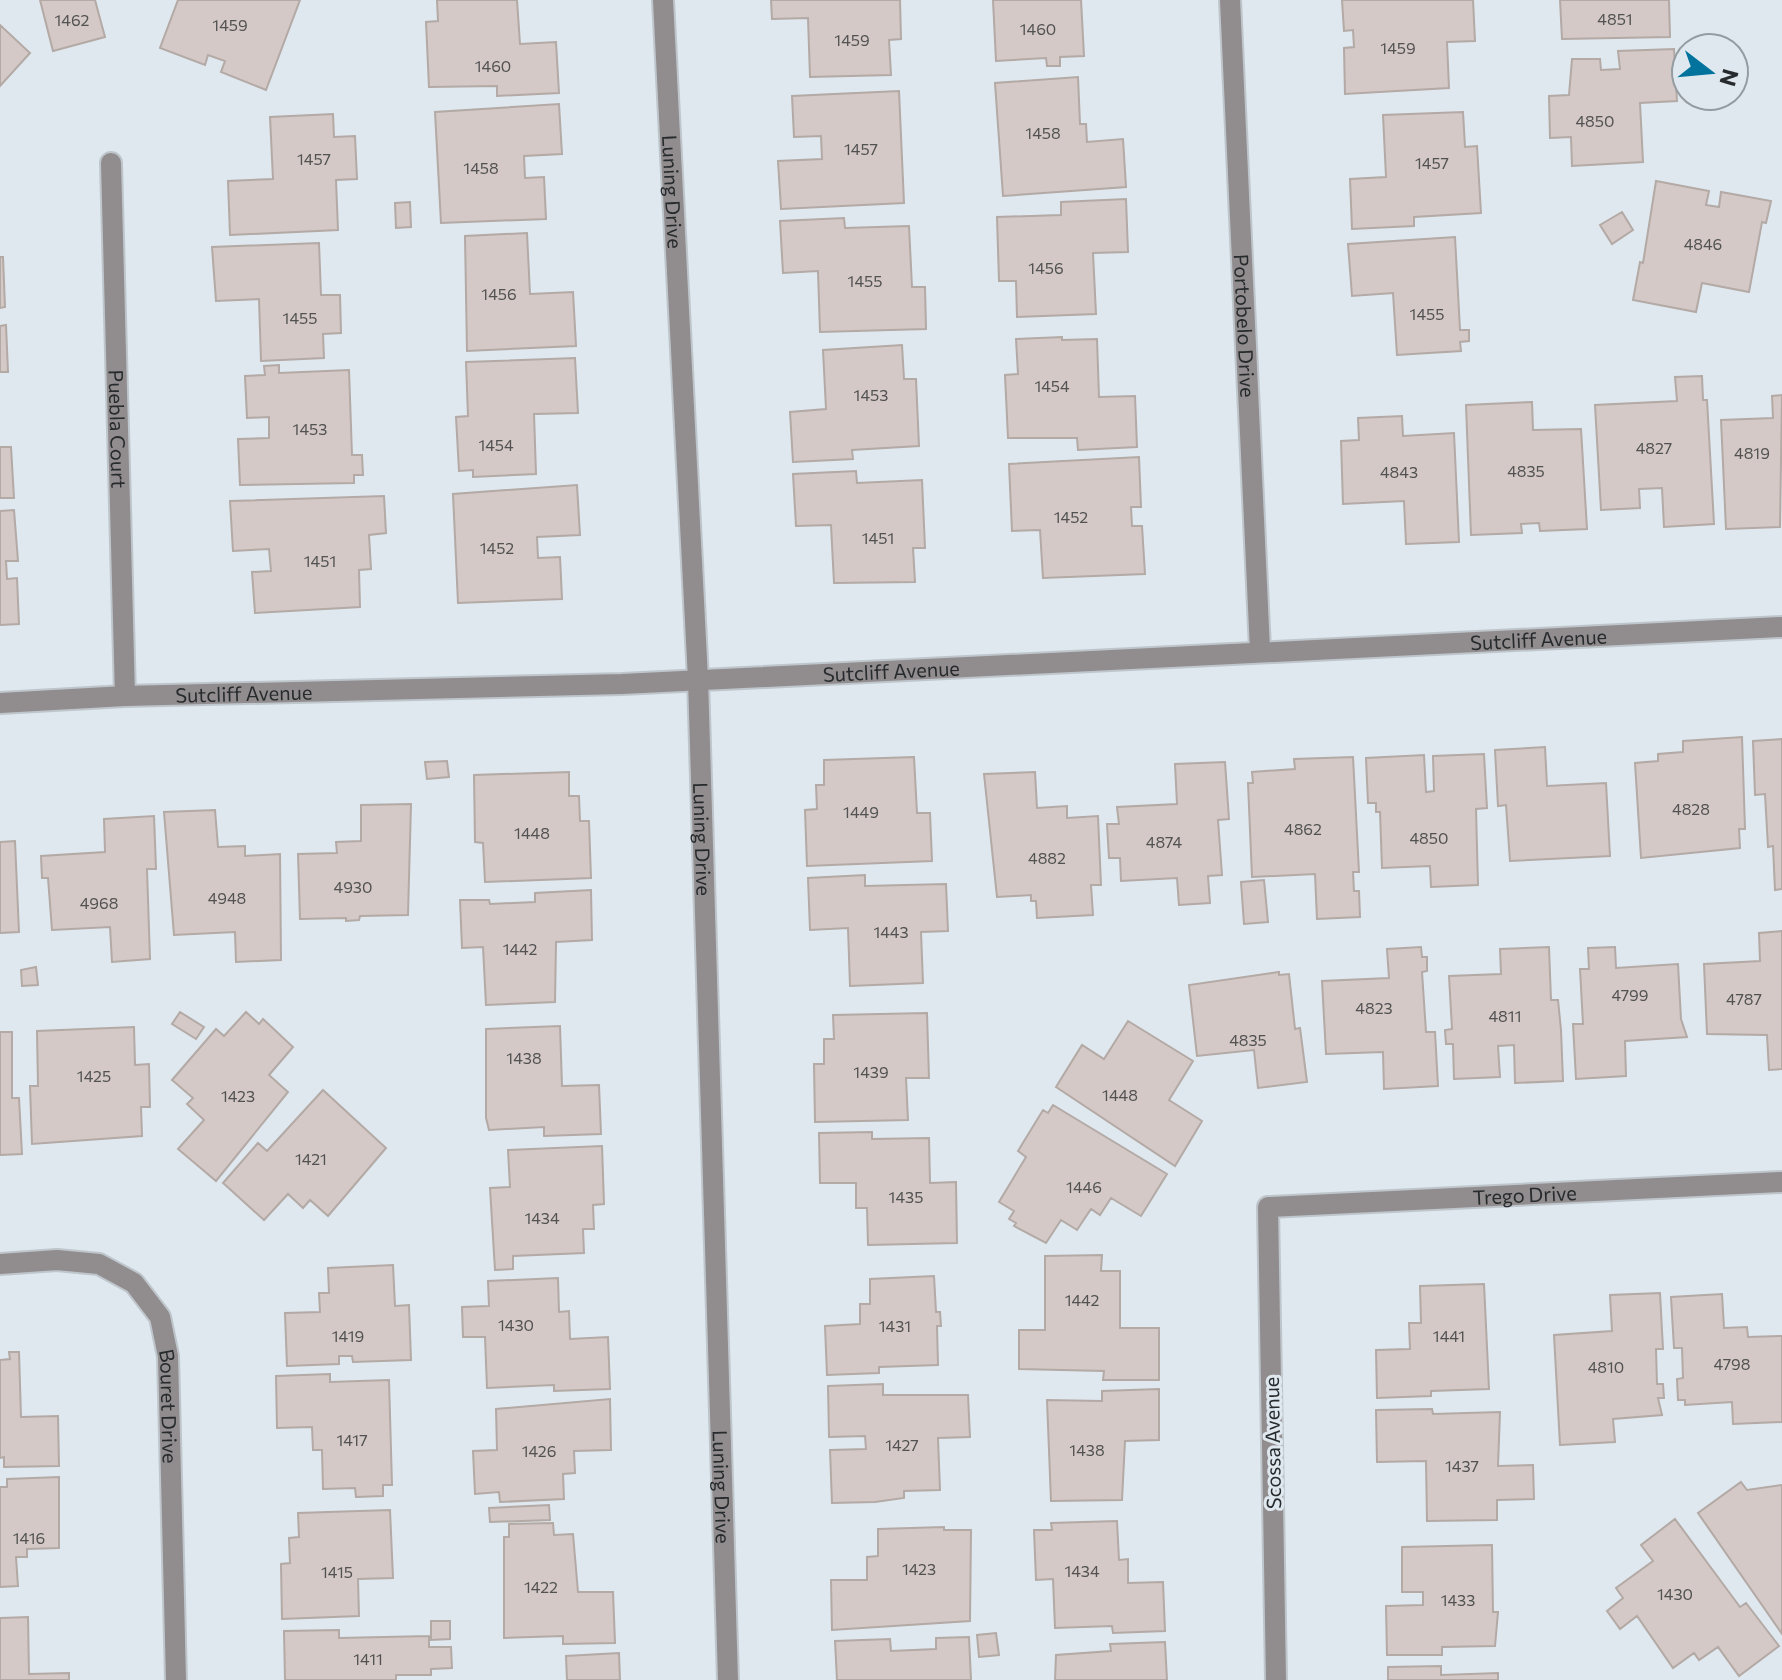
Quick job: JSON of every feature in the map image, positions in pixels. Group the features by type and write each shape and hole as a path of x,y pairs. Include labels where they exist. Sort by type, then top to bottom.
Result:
{"street":[{"name":"Luning Drive","path":"663,0 698,679 728,1680"},
{"name":"Portobelo Drive","path":"1230,0 1260,650"},
{"name":"Puebla Court","path":"111,163 125,696"},
{"name":"Sutcliff Avenue","path":"0,703 125,696 698,679 1782,627"},
{"name":"Trego Drive","path":"1268,1207 1782,1182"},
{"name":"Scossa Avenue","path":"1268,1207 1276,1680"},
{"name":"Bouret Drive","path":"0,1264 57,1260 99,1264 134,1283 160,1317 168,1356 176,1680"}],"building":[{"path":"40,0 95,0 105,37 53,51"},
{"path":"178,0 300,0 266,90 221,72 225,61 208,55 205,65 160,48"},
{"path":"437,0 517,0 520,44 556,42 559,93 497,96 497,86 429,87 426,22 438,21"},
{"path":"771,0 900,0 901,39 889,40 891,75 810,77 808,18 772,19"},
{"path":"993,0 1081,0 1084,56 1060,57 1060,66 1047,66 1046,58 996,61"},
{"path":"1342,0 1473,0 1475,41 1447,42 1449,88 1345,94 1344,48 1354,47 1353,30 1344,31"},
{"path":"1560,0 1669,0 1670,37 1562,39"},
{"path":"0,25 30,53 0,86"},
{"path":"1670,49 1670,101 1640,103 1643,162 1572,166 1571,137 1550,138 1549,96 1569,95 1572,59 1600,59 1601,70 1620,69 1618,51"},
{"path":"1078,77 1080,124 1086,124 1087,142 1123,139 1126,187 1003,196 995,83"},
{"path":"899,91 904,203 781,209 778,161 822,159 821,136 794,137 792,96"},
{"path":"559,104 562,154 524,156 525,178 544,177 546,219 441,223 435,112"},
{"path":"1463,112 1465,147 1477,146 1481,213 1414,217 1414,226 1352,229 1350,179 1386,177 1383,115"},
{"path":"333,114 334,137 355,136 357,179 336,180 338,230 230,235 228,181 273,179 270,117"},
{"path":"1656,181 1709,191 1706,205 1719,207 1721,192 1771,201 1766,223 1762,222 1749,292 1702,283 1696,312 1633,300 1640,262 1643,263"},
{"path":"1126,199 1128,252 1093,253 1096,314 1017,317 1016,281 999,281 997,217 1061,215 1061,202"},
{"path":"410,202 411,227 396,228 395,203"},
{"path":"1622,212 1633,230 1612,244 1600,225"},
{"path":"844,218 845,228 909,226 912,287 925,287 926,329 820,332 818,271 783,273 780,221"},
{"path":"527,233 530,294 573,292 576,346 467,351 465,236"},
{"path":"1455,237 1460,330 1469,330 1469,341 1460,342 1461,351 1397,355 1393,293 1352,296 1348,244"},
{"path":"319,243 321,295 340,295 341,333 323,334 324,358 261,361 259,299 216,301 212,247"},
{"path":"0,257 3,257 5,307 0,308"},
{"path":"6,325 8,372 0,372 0,326"},
{"path":"1062,337 1062,340 1097,339 1099,397 1135,396 1137,447 1078,450 1077,438 1008,438 1005,375 1018,374 1016,339"},
{"path":"902,345 904,379 916,379 919,446 852,450 853,459 793,462 790,412 826,409 823,350"},
{"path":"575,358 578,413 534,414 536,474 473,477 473,470 459,471 456,417 468,416 466,362"},
{"path":"279,365 279,373 349,370 352,455 362,455 363,475 354,475 354,483 240,485 238,439 269,438 269,417 247,418 245,376 265,375 264,366"},
{"path":"1702,376 1703,400 1707,400 1714,524 1664,527 1662,488 1639,489 1640,508 1601,510 1595,405 1677,401 1675,377"},
{"path":"1782,395 1780,527 1726,529 1721,420 1773,418 1772,396"},
{"path":"1532,402 1533,430 1581,429 1587,529 1540,531 1539,523 1521,524 1522,533 1471,535 1466,405"},
{"path":"1402,416 1403,436 1454,433 1459,542 1406,544 1404,501 1343,504 1341,441 1359,440 1358,418"},
{"path":"0,447 11,447 14,498 0,498"},
{"path":"1139,457 1141,507 1131,507 1132,526 1142,526 1145,574 1043,578 1040,530 1012,531 1009,464"},
{"path":"856,471 857,483 922,480 925,548 913,548 915,582 834,583 831,525 796,526 793,474"},
{"path":"577,485 580,535 537,537 538,558 560,557 562,599 458,603 453,494"},
{"path":"384,496 386,533 369,535 371,569 359,570 360,607 255,613 252,572 271,571 269,549 233,551 230,501"},
{"path":"14,510 18,561 6,561 7,579 17,578 19,624 0,625 0,511"},
{"path":"1742,737 1745,829 1739,829 1740,848 1641,858 1635,763 1658,761 1658,754 1683,752 1683,741"},
{"path":"1782,739 1782,889 1775,890 1773,846 1768,847 1765,794 1755,795 1753,741"},
{"path":"1545,747 1547,786 1606,783 1610,856 1510,861 1506,805 1498,806 1495,750"},
{"path":"1484,754 1487,808 1476,809 1478,885 1431,887 1430,866 1382,868 1380,812 1376,812 1376,803 1368,803 1366,758 1424,755 1426,792 1434,791 1433,756"},
{"path":"914,757 917,813 930,813 932,861 807,866 805,810 817,809 816,785 824,785 824,760"},
{"path":"1353,757 1359,872 1353,872 1354,891 1359,891 1360,917 1317,919 1315,874 1252,877 1248,783 1253,783 1252,772 1295,769 1294,759"},
{"path":"447,761 449,777 427,779 425,762"},
{"path":"1225,762 1229,819 1218,820 1222,875 1208,876 1210,903 1179,905 1177,878 1121,881 1120,858 1109,858 1107,824 1119,824 1117,807 1177,804 1175,764"},
{"path":"569,772 569,796 579,796 580,821 589,821 591,878 485,882 483,843 475,842 474,775"},
{"path":"1035,772 1037,808 1067,806 1067,818 1098,816 1101,885 1091,885 1093,915 1037,918 1036,901 1031,901 1031,895 997,897 984,774"},
{"path":"411,804 408,915 360,916 359,920 346,921 346,918 300,919 298,854 337,853 336,842 361,841 361,805"},
{"path":"215,810 218,847 245,846 245,856 280,854 281,960 236,962 235,932 174,935 164,812"},
{"path":"154,816 156,869 147,869 150,959 112,962 110,927 52,930 48,878 42,878 41,856 105,852 104,819"},
{"path":"15,841 19,932 0,933 0,842"},
{"path":"865,875 865,886 946,884 948,931 921,932 923,983 850,986 848,928 810,930 808,878"},
{"path":"1264,880 1268,922 1244,924 1241,882"},
{"path":"591,890 592,940 556,942 555,1002 486,1005 483,947 462,948 460,900 489,900 490,904 535,902 535,893"},
{"path":"1782,931 1782,1069 1769,1070 1767,1035 1707,1034 1704,964 1760,961 1759,933"},
{"path":"1421,947 1422,957 1427,957 1427,971 1422,972 1426,1032 1435,1032 1438,1086 1384,1089 1383,1052 1326,1054 1322,981 1389,978 1387,949"},
{"path":"1549,947 1551,1000 1558,1000 1563,1081 1515,1083 1514,1045 1498,1046 1500,1077 1454,1079 1453,1044 1446,1044 1445,1030 1452,1029 1449,976 1501,974 1500,949"},
{"path":"1615,947 1616,968 1678,964 1681,1019 1687,1037 1625,1041 1626,1076 1576,1079 1573,1024 1583,1024 1580,969 1589,969 1588,948"},
{"path":"36,967 38,985 22,986 21,970"},
{"path":"1279,972 1279,975 1289,974 1295,1029 1300,1028 1307,1082 1258,1088 1254,1050 1197,1056 1189,985"},
{"path":"180,1012 204,1027 196,1039 172,1024"},
{"path":"246,1012 259,1024 263,1019 293,1047 269,1075 288,1092 216,1181 178,1149 204,1120 187,1104 193,1098 172,1080 216,1029 224,1036"},
{"path":"927,1013 929,1078 906,1078 908,1120 815,1122 814,1064 824,1064 824,1039 834,1039 833,1015"},
{"path":"1128,1021 1193,1061 1169,1100 1202,1121 1175,1166 1056,1087 1082,1045 1104,1059"},
{"path":"560,1026 562,1086 599,1085 601,1134 544,1136 544,1127 489,1130 486,1118 486,1029"},
{"path":"134,1027 135,1065 149,1064 150,1107 141,1107 142,1136 32,1144 30,1086 38,1086 37,1031"},
{"path":"0,1032 12,1032 12,1098 19,1098 22,1154 0,1155"},
{"path":"323,1090 386,1148 328,1216 310,1200 303,1208 288,1194 264,1220 223,1183 258,1143 267,1151"},
{"path":"1053,1105 1167,1174 1141,1216 1111,1198 1100,1215 1091,1209 1077,1230 1061,1220 1046,1243 1014,1226 1016,1223 1009,1219 1014,1211 999,1202 1026,1157 1018,1151 1043,1110 1048,1113"},
{"path":"872,1132 872,1139 929,1138 930,1183 956,1182 957,1243 868,1245 867,1208 856,1208 856,1183 820,1183 819,1133"},
{"path":"602,1146 604,1204 593,1205 594,1229 583,1229 584,1253 513,1256 513,1269 495,1270 490,1188 510,1187 508,1150"},
{"path":"1102,1255 1101,1271 1120,1271 1120,1328 1159,1328 1159,1380 1103,1380 1104,1371 1019,1369 1019,1330 1045,1330 1045,1256"},
{"path":"393,1265 395,1306 409,1305 411,1360 353,1362 352,1356 339,1356 339,1364 287,1366 285,1313 320,1312 319,1293 329,1293 328,1268"},
{"path":"934,1276 936,1312 940,1312 941,1326 937,1326 938,1365 879,1367 879,1373 827,1375 825,1326 860,1324 860,1304 870,1304 870,1279"},
{"path":"558,1278 559,1312 569,1311 570,1339 608,1337 610,1389 554,1391 554,1385 487,1388 485,1337 463,1337 462,1307 489,1306 488,1281"},
{"path":"1484,1284 1489,1389 1431,1391 1431,1396 1377,1398 1376,1350 1410,1349 1409,1323 1421,1323 1420,1286"},
{"path":"1660,1293 1663,1349 1656,1349 1657,1384 1663,1384 1664,1398 1658,1398 1662,1415 1613,1419 1615,1442 1560,1445 1554,1335 1612,1331 1610,1295"},
{"path":"1722,1294 1724,1328 1747,1327 1748,1337 1782,1336 1782,1422 1733,1424 1732,1402 1685,1405 1685,1400 1678,1400 1677,1379 1683,1378 1682,1348 1674,1348 1671,1297"},
{"path":"9,1352 19,1352 21,1417 58,1416 59,1466 4,1467 4,1457 0,1458 0,1360 10,1359"},
{"path":"330,1374 330,1382 389,1380 392,1485 383,1485 383,1496 356,1497 355,1488 323,1489 322,1450 313,1450 312,1427 277,1428 276,1376"},
{"path":"883,1384 883,1395 968,1395 970,1437 938,1438 940,1490 904,1491 904,1498 875,1502 832,1503 830,1450 866,1449 865,1436 829,1437 828,1386"},
{"path":"1159,1389 1159,1440 1125,1441 1122,1500 1051,1501 1047,1400 1102,1401 1102,1391"},
{"path":"610,1399 611,1450 574,1451 575,1473 563,1474 564,1499 500,1502 499,1492 475,1494 473,1451 497,1450 496,1409"},
{"path":"1432,1409 1433,1414 1500,1412 1498,1466 1533,1465 1534,1499 1497,1500 1497,1520 1427,1521 1426,1461 1377,1462 1376,1410"},
{"path":"59,1477 59,1548 27,1549 27,1557 16,1557 18,1586 0,1587 0,1487 7,1487 7,1479"},
{"path":"1741,1482 1747,1490 1782,1485 1782,1634 1698,1513"},
{"path":"549,1505 550,1520 490,1522 489,1508"},
{"path":"390,1510 393,1578 358,1579 359,1616 282,1619 281,1564 290,1563 289,1538 299,1537 298,1513"},
{"path":"1675,1519 1740,1607 1746,1603 1779,1646 1739,1676 1718,1647 1699,1660 1694,1653 1673,1668 1637,1616 1620,1629 1607,1611 1623,1598 1616,1588 1653,1561 1641,1545"},
{"path":"1117,1521 1119,1560 1128,1559 1128,1583 1163,1582 1165,1631 1113,1633 1112,1626 1055,1628 1053,1579 1036,1580 1034,1530 1052,1530 1051,1523"},
{"path":"553,1523 554,1535 573,1534 578,1592 613,1592 615,1643 563,1644 563,1636 504,1638 504,1537 509,1537 509,1524"},
{"path":"944,1527 944,1530 971,1530 970,1621 832,1630 831,1580 867,1580 867,1557 878,1556 878,1529"},
{"path":"1492,1545 1493,1612 1498,1612 1495,1646 1442,1647 1442,1655 1387,1655 1386,1606 1423,1605 1423,1592 1402,1592 1402,1547"},
{"path":"28,1617 29,1674 69,1673 69,1680 0,1680 0,1618"},
{"path":"431,1621 450,1621 450,1639 431,1640"},
{"path":"339,1630 339,1638 429,1636 429,1647 451,1647 452,1668 431,1669 431,1675 396,1675 396,1680 285,1680 284,1631"},
{"path":"996,1633 999,1655 979,1657 977,1635"},
{"path":"969,1637 971,1680 837,1680 835,1641 890,1639 891,1651 936,1649 936,1638"},
{"path":"1165,1642 1167,1680 1055,1680 1056,1655 1111,1651 1110,1644"},
{"path":"619,1653 620,1680 567,1680 566,1656"},
{"path":"1441,1666 1441,1675 1498,1673 1498,1680 1388,1680 1388,1667"}]}
